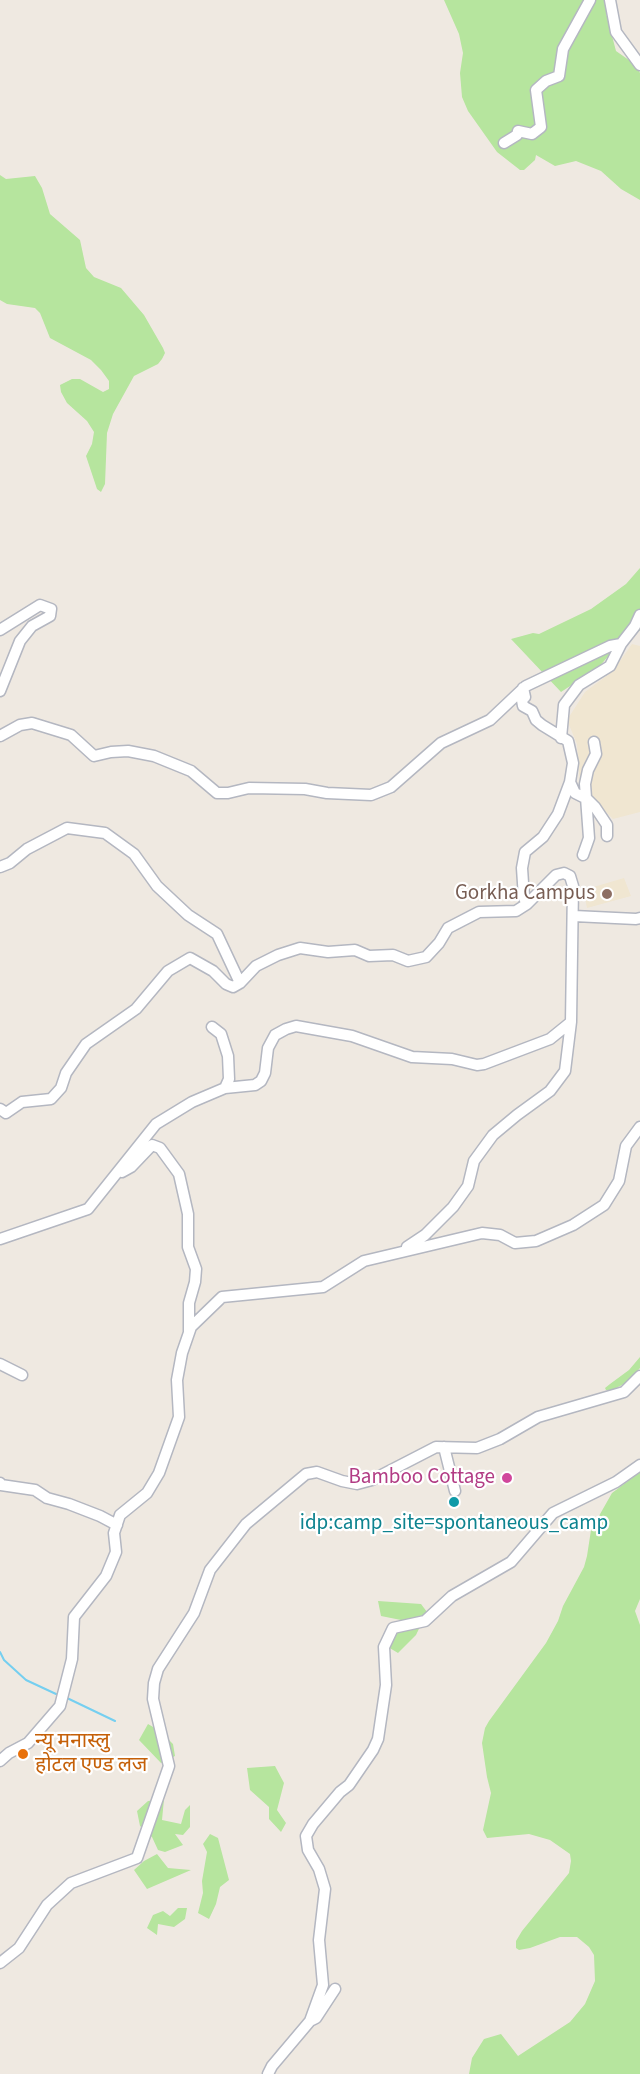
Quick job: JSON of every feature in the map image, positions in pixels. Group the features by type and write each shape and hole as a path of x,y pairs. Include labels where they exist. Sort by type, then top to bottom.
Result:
{"street":[{"path":"504,142 517,135 518,131 532,134 541,128 536,90 546,81 559,76 563,49 590,0"},
{"path":"610,0 616,32 640,65"},
{"path":"0,630 40,605 51,609 50,616 32,626 20,641 0,691"},
{"path":"561,738 564,705 579,685 610,666 640,615"},
{"path":"0,736 20,725 32,723 71,735 94,756 128,751 154,756 191,771 217,793 249,788 305,789 327,793 371,795 391,787 441,743 490,720 523,688 610,646 621,644"},
{"path":"523,688 525,697 522,700 523,706 532,711 536,720 542,725 568,741 573,763 570,782 558,814 543,837 525,852 522,868 524,898 527,904"},
{"path":"583,855 589,838 585,798 588,770 596,754 594,742"},
{"path":"570,782 575,793 595,807 607,825 607,836"},
{"path":"0,867 10,863 27,849 67,828 105,833 134,854 157,886 188,915 217,934 240,983"},
{"path":"0,1109 6,1113 22,1102 51,1099 61,1088 66,1073 86,1044 136,1009 168,971 190,958 213,971 226,984 233,987 256,966 278,954 300,948 328,952 355,950 369,956 393,955 408,961 426,957 439,943 448,928 479,912 516,911 527,904 556,875 564,873 570,876 573,886 574,916 571,1022 566,1071 550,1091 493,1136 474,1161 468,1186 446,1214 425,1235 409,1246 390,1254"},
{"path":"574,916 640,918"},
{"path":"0,1239 88,1209 156,1124 192,1102 225,1088 255,1085 261,1081 265,1073 268,1048 274,1035 296,1026 352,1036 412,1057 452,1059 477,1065 550,1039 571,1022"},
{"path":"212,1027 221,1034 228,1056 229,1079 225,1088"},
{"path":"0,1761 9,1753 28,1743 60,1706 72,1659 74,1617 106,1576 116,1552 114,1533 120,1515 147,1493 159,1473 179,1417 177,1380 182,1353 191,1327 222,1297 323,1287 364,1261 390,1254 482,1233 500,1235 515,1243 536,1241 573,1225 604,1205 619,1181 627,1146 640,1127"},
{"path":"116,1174 131,1167 152,1145 160,1149 179,1174 188,1214 188,1247 196,1269 189,1303 189,1332"},
{"path":"0,1364 22,1375"},
{"path":"0,1963 19,1948 47,1905 71,1883 137,1858 169,1766 153,1699 158,1670 194,1613 210,1570 246,1524 306,1474 317,1472 357,1484 372,1480 436,1447 477,1448 500,1439 538,1417 624,1392 640,1376"},
{"path":"444,1447 455,1491"},
{"path":"268,2074 272,2066 310,2021 323,1985 319,1940 325,1889 308,1850 306,1836 340,1792 349,1785 376,1745 386,1685 384,1647 393,1628 425,1621 452,1596 512,1562 553,1513 616,1482 640,1465"},
{"path":"0,1483 35,1490 47,1498 69,1504 117,1525"},
{"path":"310,2021 316,2018 335,1989"}],"shaded area":[{"path":"632,644 640,646 640,812 613,819 580,787 577,744 567,720 585,692 613,671"},
{"name":"Gorkha Campus","path":"624,878 631,896 587,908 584,893 590,888"}],"green space":[{"path":"444,0 607,0 606,13 616,51 636,65 640,73 640,200 621,189 601,171 576,161 555,166 536,155 535,160 524,170 520,170 497,152 468,111 462,97 460,73 463,53 459,34"},
{"path":"0,175 6,179 35,176 42,188 50,214 80,240 86,268 94,277 121,288 144,315 165,353 158,364 134,376 113,414 107,433 105,484 101,492 97,489 86,456 92,444 94,432 87,421 67,403 60,385 72,379 80,379 103,392 109,389 109,381 91,360 50,338 40,313 35,308 7,304 0,300"},
{"path":"640,568 640,631 638,630 621,641 599,667 561,692 511,639 533,633 539,634 591,609 626,584"},
{"path":"640,1357 640,1368 628,1382 612,1390 606,1390 605,1388 629,1370"},
{"path":"640,1472 640,1599 635,1611 640,1625 640,2074 469,2074 472,2058 484,2039 501,2034 518,2056 570,2022 585,2004 595,1981 594,1955 589,1947 577,1937 560,1937 530,1948 519,1950 516,1948 516,1941 522,1931 569,1873 570,1854 550,1840 529,1834 487,1838 483,1830 491,1793 482,1743 489,1721 546,1643 558,1621 563,1606 584,1567 591,1530 612,1493"},
{"path":"378,1601 421,1604 427,1612 416,1635 398,1653 388,1647 392,1634 406,1621 381,1616"},
{"path":"148,1724 160,1731 173,1744 175,1756 161,1763 139,1740"},
{"path":"275,1766 284,1783 277,1810 286,1823 281,1832 269,1819 269,1807 250,1790 247,1768"},
{"path":"164,1799 162,1820 181,1824 185,1810 190,1805 190,1827 183,1835 175,1834 183,1845 165,1852 158,1850 152,1837 140,1826 137,1811 148,1801"},
{"path":"210,1834 218,1838 229,1880 220,1887 209,1919 198,1913 203,1893 202,1881 207,1852 203,1844"},
{"path":"157,1854 168,1868 191,1870 147,1889 134,1870"},
{"path":"178,1908 187,1908 185,1919 174,1927 158,1924 157,1935 147,1928 153,1915 163,1911 170,1916"}],"waterway":[{"path":"0,1652 4,1660 26,1680 56,1694"},
{"path":"67,1698 115,1721"}],"place":[{"name":"Gorkha Campus","path":"607,894"},
{"name":"Bamboo Cottage","path":"507,1478"},
{"name":"idp:camp_site=spontaneous_camp","path":"454,1502"},
{"name":"न्यू मनास्लु होटल एण्ड लज","path":"23,1754"}]}
